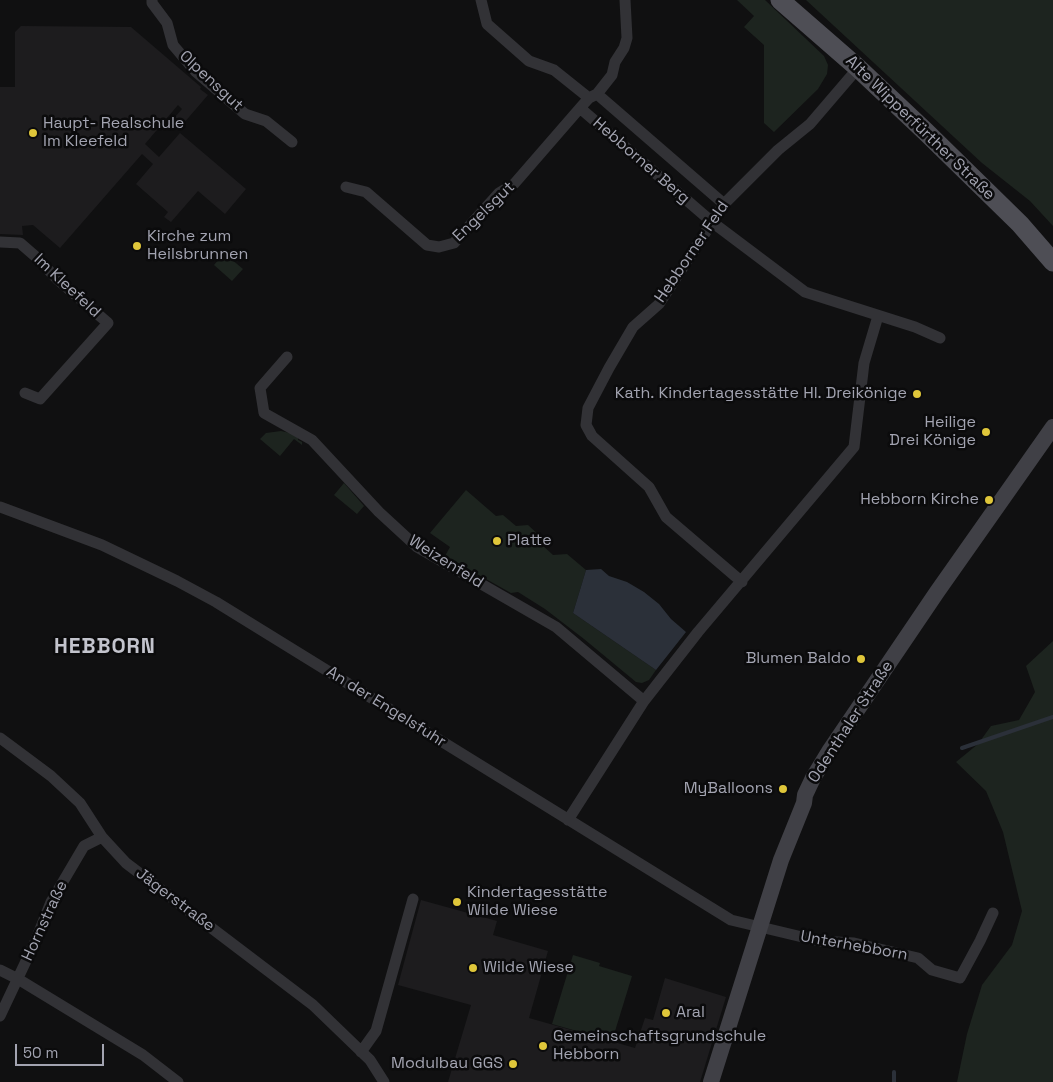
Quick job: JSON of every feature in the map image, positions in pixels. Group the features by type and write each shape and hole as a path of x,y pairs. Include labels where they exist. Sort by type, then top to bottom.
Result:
{"main road":[{"name":"Alte Wipperfürther Straße","path":"780,0 858,68 1020,224 1053,262"},
{"name":"Odenthaler Straße","path":"711,1082 781,860 804,803 805,796 820,765 936,592 1053,427"}],"street":[{"name":"Olpensgut","path":"152,0 152,3 167,23 173,45 195,71 245,114 266,121 292,142"},
{"name":"Hebborner Berg","path":"481,0 487,24 529,61 554,70 593,96 724,204"},
{"path":"593,96 612,75 616,62 626,43 625,0"},
{"name":"Hebborner Feld","path":"742,582 666,517 649,487 592,436 586,425 588,408 608,368 633,327 659,304 724,204 778,150 810,124 858,68"},
{"name":"Hebborner Berg","path":"593,96 580,108 712,222 805,292 915,327 940,338"},
{"name":"Engelsgut","path":"346,188 366,192 427,245 439,247 454,243 499,194 514,184 580,108"},
{"name":"Im Kleefeld","path":"0,242 20,243 36,256 50,273 108,323 40,399 25,393"},
{"path":"568,820 644,701 698,632 854,447 864,363 878,316"},
{"name":"Weizenfeld","path":"287,357 260,388 264,413 312,440 379,512 417,547 556,627 644,701"},
{"name":"An der Engelsfuhr","path":"0,507 102,544 177,580 216,602 731,920 761,928"},
{"name":"Jägerstraße","path":"0,738 51,776 80,803 102,837 126,863 313,1004 362,1052 375,1067 384,1082"},
{"name":"Hornstraße","path":"0,1016 35,942 51,902 84,846 102,837"},
{"path":"362,1052 376,1031 413,899"},
{"name":"Unterhebborn","path":"761,928 819,941 854,943 918,958 932,970 960,978 993,913"},
{"path":"0,970 143,1055 178,1082"}],"shaded area":[{"path":"737,0 765,0 824,56 828,65 827,74 818,89 774,132 764,123 764,45 744,27 754,16"},
{"path":"806,0 1053,0 1053,226 1030,201 982,163"},
{"path":"21,26 131,27 208,95 183,124 175,117 182,109 178,105 145,144 159,157 180,133 246,189 225,214 198,191 171,222 164,217 168,212 136,184 153,164 142,154 60,248 33,225 22,226 23,235 0,234 0,87 15,87 15,32"},
{"path":"224,253 243,269 232,281 214,265"},
{"path":"281,431 298,437 302,445 294,439 280,456 260,439 266,433"},
{"path":"344,483 364,506 357,514 334,495"},
{"path":"466,490 496,516 503,515 516,526 528,525 540,536 541,544 553,555 567,554 586,570 573,613 656,670 649,680 642,683 636,682 545,609 518,592 511,593 445,556 450,547 430,533"},
{"path":"601,569 609,576 627,582 644,592 659,604 671,619 686,632 656,670 573,613 586,570"},
{"path":"1053,641 1053,1082 957,1082 967,1034 982,985 1012,945 1022,911 1003,832 986,791 956,762 978,744 991,726 1019,720 1035,692 1026,666"},
{"path":"421,900 497,921 493,935 548,951 529,1018 635,1048 645,1018 653,1020 665,978 726,997 700,1082 448,1082 471,1005 398,985"},
{"path":"573,955 600,963 599,966 632,976 612,1041 552,1024"}],"waterway":[{"path":"962,748 1053,717"},
{"path":"894,1072 894,1082"}],"place":[{"name":"Haupt- Realschule Im Kleefeld","path":"33,133"},
{"name":"Kirche zum Heilsbrunnen","path":"137,246"},
{"name":"Kath. Kindertagesstätte Hl. Dreikönige","path":"917,394"},
{"name":"Heilige Drei Könige","path":"986,432"},
{"name":"Hebborn Kirche","path":"989,500"},
{"name":"Platte","path":"497,541"},
{"name":"Blumen Baldo","path":"861,659"},
{"name":"MyBalloons","path":"783,789"},
{"name":"Kindertagesstätte Wilde Wiese","path":"457,902"},
{"name":"Wilde Wiese","path":"473,968"},
{"name":"Aral","path":"666,1013"},
{"name":"Gemeinschaftsgrundschule Hebborn","path":"543,1046"},
{"name":"Modulbau GGS","path":"513,1064"}],"district":[{"name":"HEBBORN","path":"105,647"}]}
